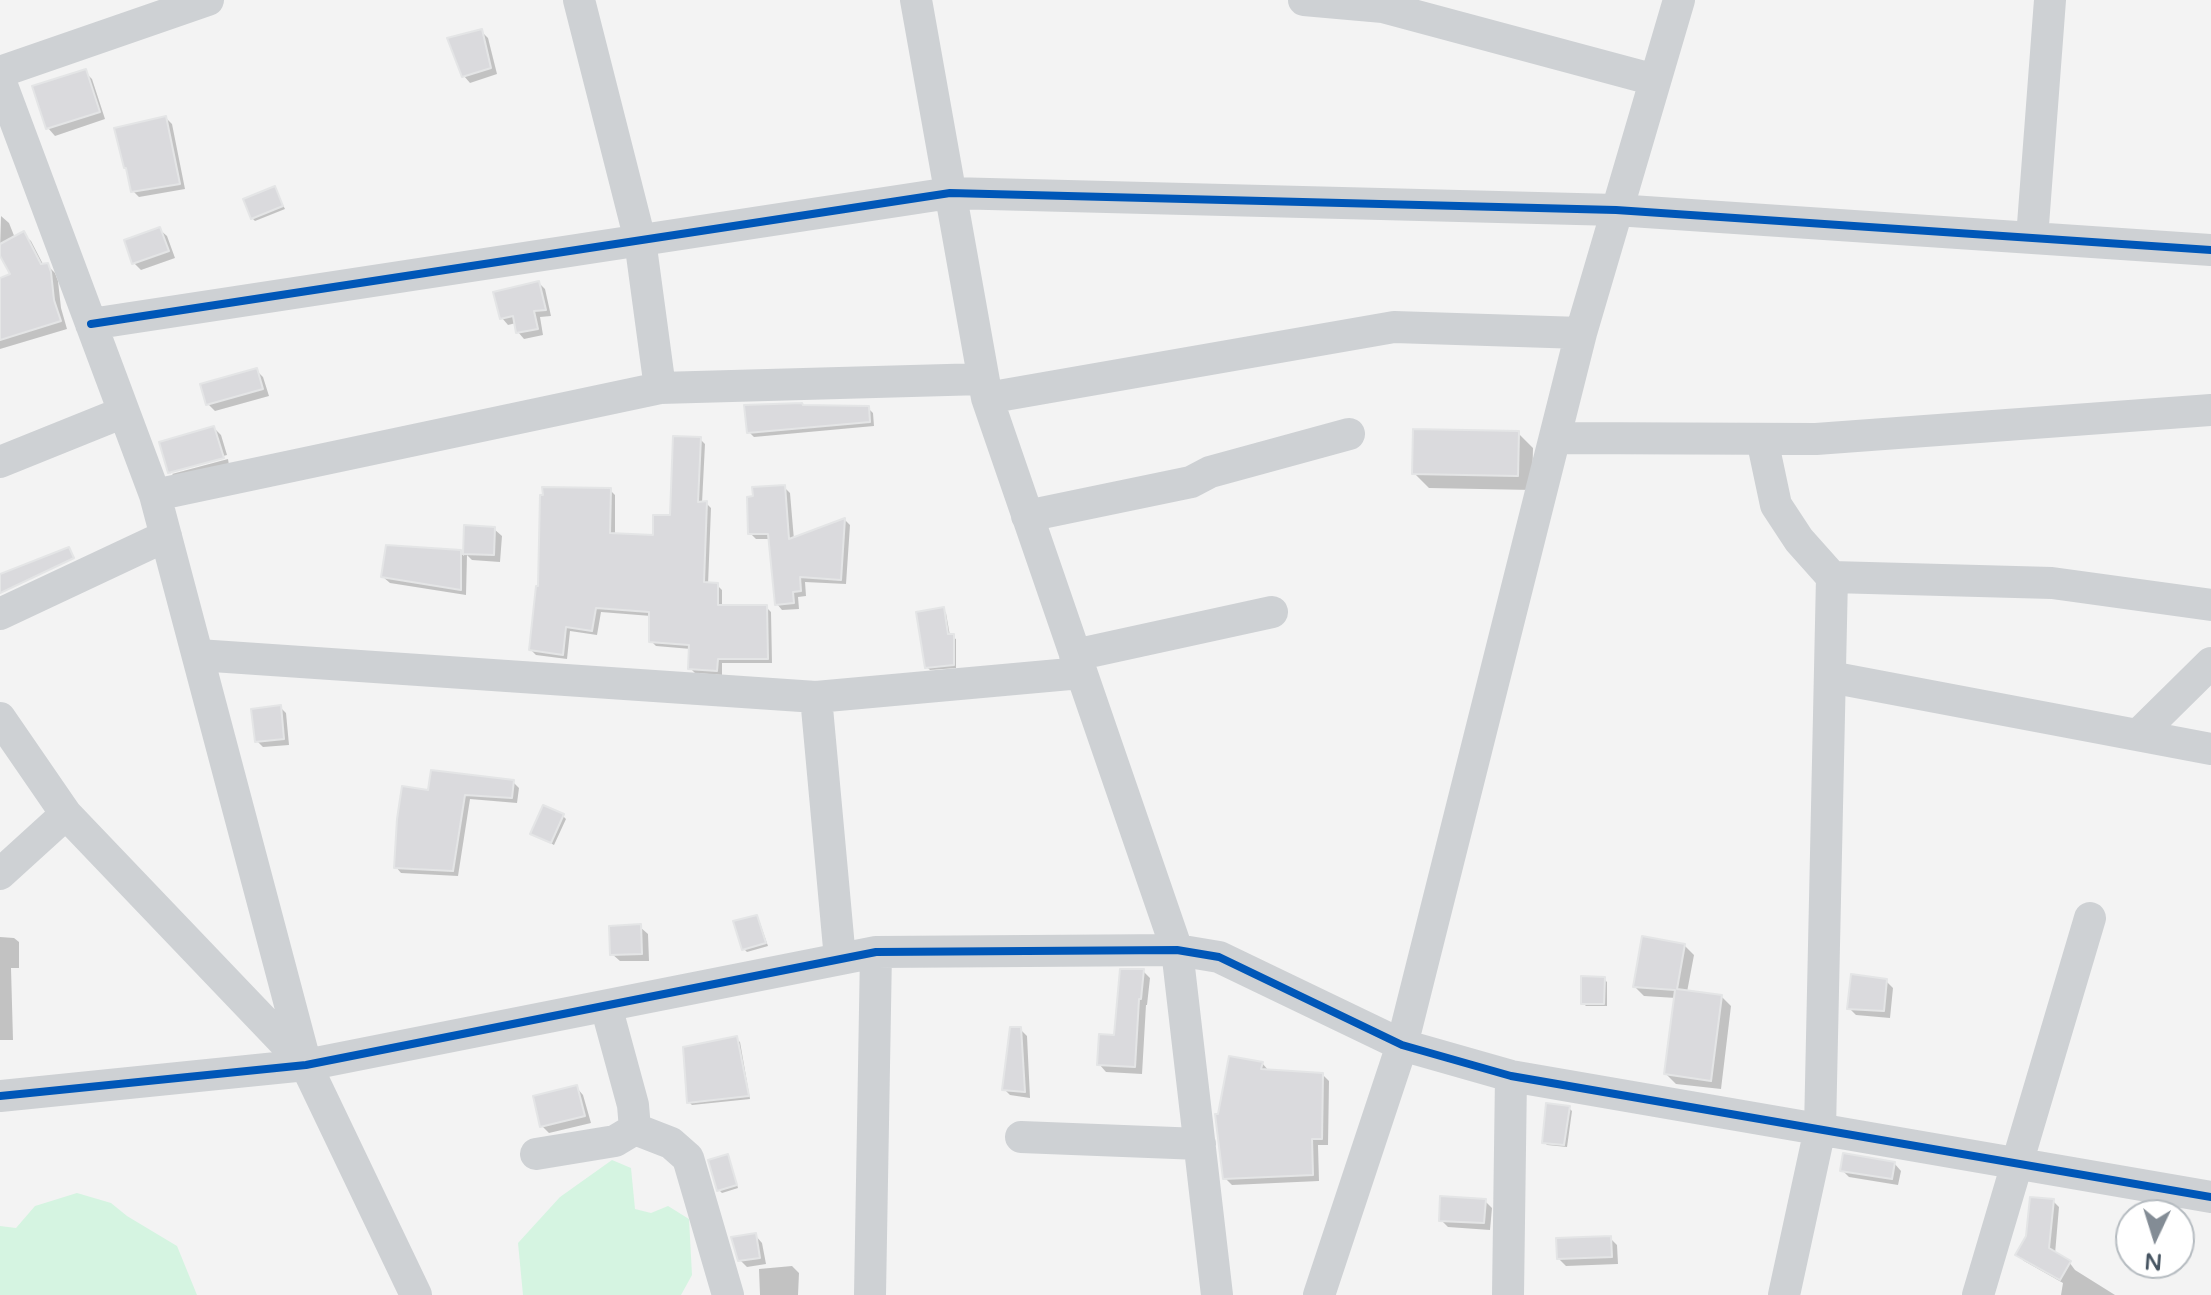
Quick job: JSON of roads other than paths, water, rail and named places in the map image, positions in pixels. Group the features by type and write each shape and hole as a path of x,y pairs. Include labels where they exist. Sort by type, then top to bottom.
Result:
{"street":[{"path":"208,0 1,83 155,495 306,1065 416,1295"},
{"path":"579,0 640,240 660,388"},
{"path":"916,0 985,388 1177,950 1217,1295"},
{"path":"1304,0 1383,7 1655,80"},
{"path":"1319,1295 1402,1045 1581,333 1679,0"},
{"path":"2032,238 2050,0"},
{"path":"91,324 950,193 1616,210 2211,250"},
{"path":"155,495 660,388 985,388 1394,327 1581,333"},
{"path":"1555,438 1816,439 2211,410"},
{"path":"0,462 124,412"},
{"path":"1027,516 1191,482 1210,472 1349,434"},
{"path":"1762,439 1776,505 1799,540 1832,577 1820,1129 1784,1295"},
{"path":"0,614 166,536"},
{"path":"1832,577 2052,583 2211,605"},
{"path":"198,655 816,697 1078,664 1272,612"},
{"path":"2138,735 2211,663"},
{"path":"1830,677 2211,749"},
{"path":"816,697 840,959"},
{"path":"0,718 66,814 306,1065"},
{"path":"0,874 66,814"},
{"path":"1978,1295 2090,918"},
{"path":"0,1096 306,1065 876,952 1177,950 1219,957 1402,1045 1511,1076 2211,1197"},
{"path":"870,1295 876,952"},
{"path":"606,1006 633,1105 635,1129"},
{"path":"1508,1295 1511,1076"},
{"path":"536,1154 615,1141 635,1129"},
{"path":"635,1129 671,1143 688,1158 728,1295"},
{"path":"1021,1137 1200,1144"}]}
